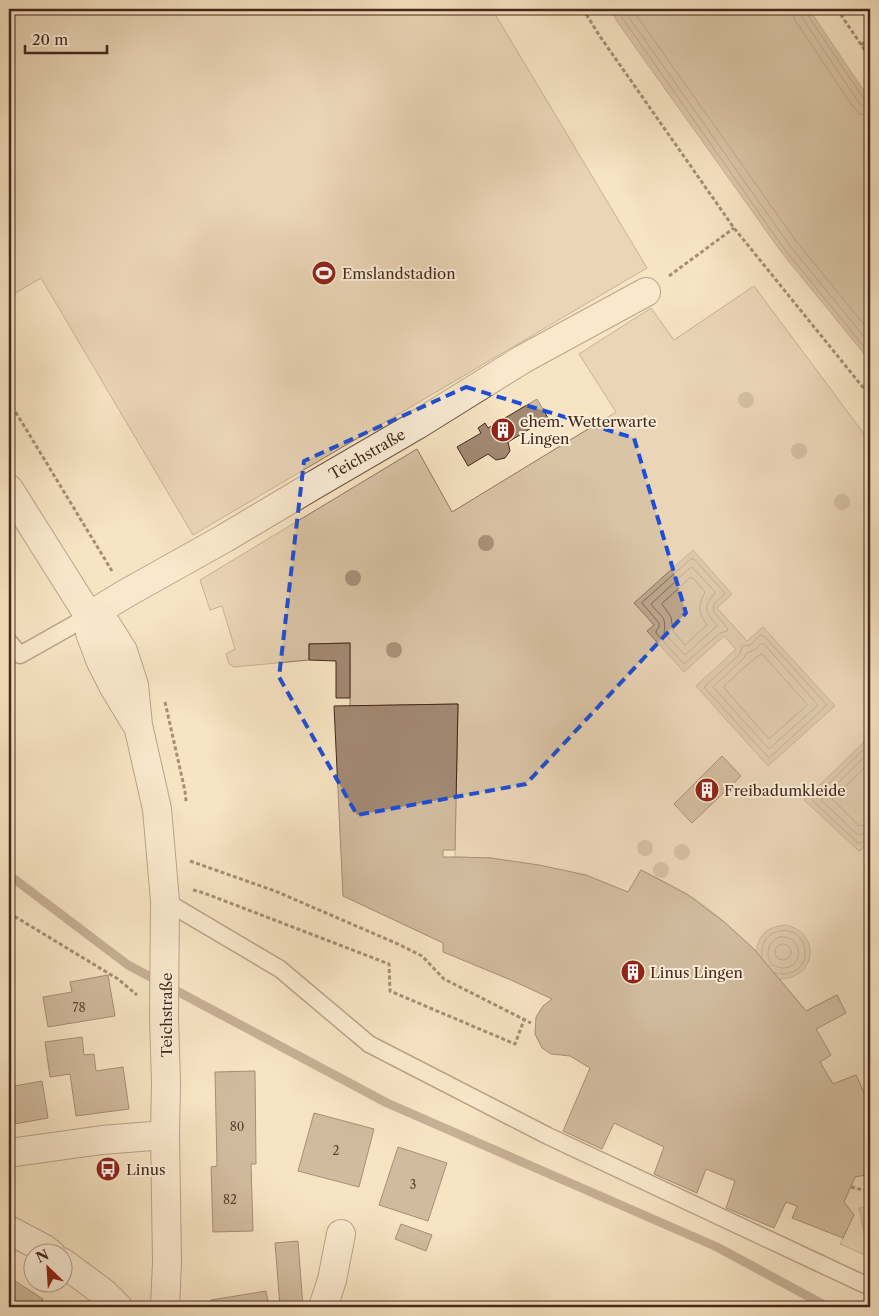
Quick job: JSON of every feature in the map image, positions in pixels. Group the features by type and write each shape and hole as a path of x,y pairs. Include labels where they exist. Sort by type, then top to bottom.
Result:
{"street":[{"name":"Teichstraße","path":"89,616 417,425 523,359 646,292"},
{"name":"Teichstraße","path":"9,489 89,616 90,633 101,662 115,689 138,725 177,895 166,963 168,1262 165,1307"},
{"path":"9,1153 102,1140 166,1135"},
{"path":"9,1230 35,1244"},
{"path":"323,1307 332,1280 341,1234"},
{"path":"72,1269 104,1292 118,1307"}],"lane":[{"path":"9,642 20,655 89,616"},
{"path":"177,895 280,969 368,1044 548,1136 870,1287"}],"path":[{"path":"583,9 599,35 734,228 870,396"},
{"path":"837,9 870,58"},
{"path":"861,45 870,38"},
{"path":"646,292 734,228"},
{"path":"190,861 275,891 398,944 422,956 444,979 531,1023"},
{"path":"177,895 213,896 389,964 390,991 515,1044 524,1020"},
{"path":"9,913 118,979 165,1011"},
{"path":"850,1187 870,1192"}],"highlighted area":[{"path":"466,387 634,438 686,613 526,784 357,815 279,677 304,461"}],"shaded area":[{"name":"Emslandstadion","path":"9,9 492,9 647,268 193,535 41,278 12,295 9,289"},
{"path":"754,286 870,442 870,750 864,742 860,851 870,842 870,1106 856,1075 833,1084 820,1062 831,1055 816,1029 846,1013 837,995 806,1011 752,948 722,920 689,895 641,870 628,892 491,858 455,857 458,704 350,706 350,643 309,644 309,660 234,667 229,664 226,654 235,649 222,606 210,610 200,580 417,449 452,512 616,412 579,354 651,308 674,340","holes":["732,594 717,608 747,641 763,627 768,766 737,650 724,636 648,631 655,625"]},
{"path":"870,1174 870,1257 840,1244 854,1215 844,1202 855,1177"}],"water":[{"path":"610,9 809,9 870,100 870,361 782,253 618,23"},
{"path":"693,550 732,594 717,608 747,641 763,627 835,706 768,766 696,686 736,649 724,636 684,672 647,631 654,625 634,603"},
{"path":"864,742 870,750 870,842 859,851 804,800"},
{"path":"785,925 797,929 805,937 809,945 810,955 807,964 801,972 791,977 778,979 756,954 757,947 764,933 778,926"},
{"path":"870,1206 870,1237 865,1238 859,1208"}],"building":[{"name":"ehem. Wetterwarte Lingen","path":"537,399 548,418 508,442 510,451 505,458 496,460 488,454 468,466 457,447 481,433 478,428 485,423 488,428"},
{"path":"350,643 350,698 336,698 336,661 309,660 309,644"},
{"name":"Linus Lingen","path":"458,704 455,850 443,850 443,857 491,858 539,865 586,875 628,892 641,870 688,895 723,921 754,949 806,1011 837,995 846,1013 816,1029 831,1055 820,1062 833,1084 856,1075 870,1106 870,1174 855,1177 844,1202 854,1215 843,1238 792,1218 797,1206 786,1202 774,1228 726,1208 735,1181 706,1169 697,1193 654,1174 664,1147 614,1123 602,1149 563,1131 590,1068 570,1056 551,1054 542,1048 535,1034 536,1017 543,1006 552,999 443,952 443,943 343,896 334,706"},
{"name":"Freibadumkleide","path":"722,756 741,776 692,823 674,804"},
{"path":"108,975 115,1016 48,1027 43,997 72,992 70,982"},
{"path":"82,1037 84,1055 94,1054 96,1071 123,1067 129,1109 76,1116 70,1074 50,1077 45,1042"},
{"path":"255,1071 256,1164 251,1164 253,1231 213,1232 211,1167 217,1166 215,1072"},
{"path":"42,1081 48,1118 9,1125 9,1087"},
{"path":"314,1113 374,1129 359,1187 298,1171"},
{"path":"398,1147 447,1163 428,1221 379,1205"},
{"path":"401,1224 432,1235 426,1251 395,1239"},
{"path":"298,1241 303,1307 280,1307 275,1243"},
{"path":"9,1277 22,1285 22,1294 35,1294 43,1299 42,1302 51,1307 9,1307"},
{"path":"266,1291 269,1307 212,1307 211,1300"}],"waterway":[{"path":"9,875 128,965 387,1103 717,1247 828,1307"}],"place":[{"name":"Emslandstadion","path":"324,273"},
{"name":"ehem. Wetterwarte Lingen","path":"503,430"},
{"name":"Freibadumkleide","path":"707,790"},
{"name":"Linus Lingen","path":"633,972"},
{"name":"Linus","path":"108,1169"}]}
